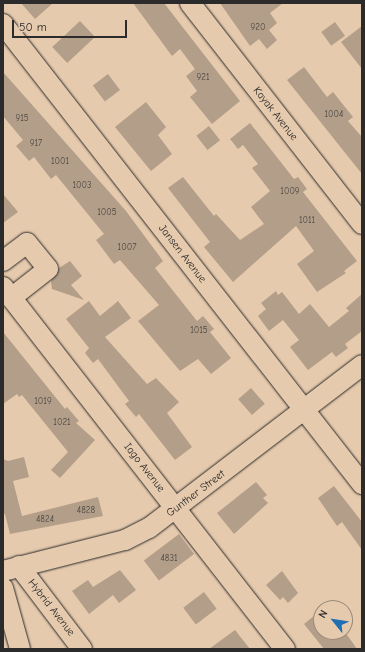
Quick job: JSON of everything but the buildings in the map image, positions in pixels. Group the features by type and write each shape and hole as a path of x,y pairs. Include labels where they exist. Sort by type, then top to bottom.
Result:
{"street":[{"name":"Kayak Avenue","path":"190,3 362,224"},
{"name":"Jansen Avenue","path":"3,24 362,484"},
{"path":"3,261 27,243 48,269 7,292"},
{"name":"Iago Avenue","path":"7,292 285,649"},
{"name":"Gunther Street","path":"11,568 132,538 176,510 305,411 362,365"},
{"name":"Hybrid Avenue","path":"11,568 82,649"},
{"path":"3,588 20,649"}]}
